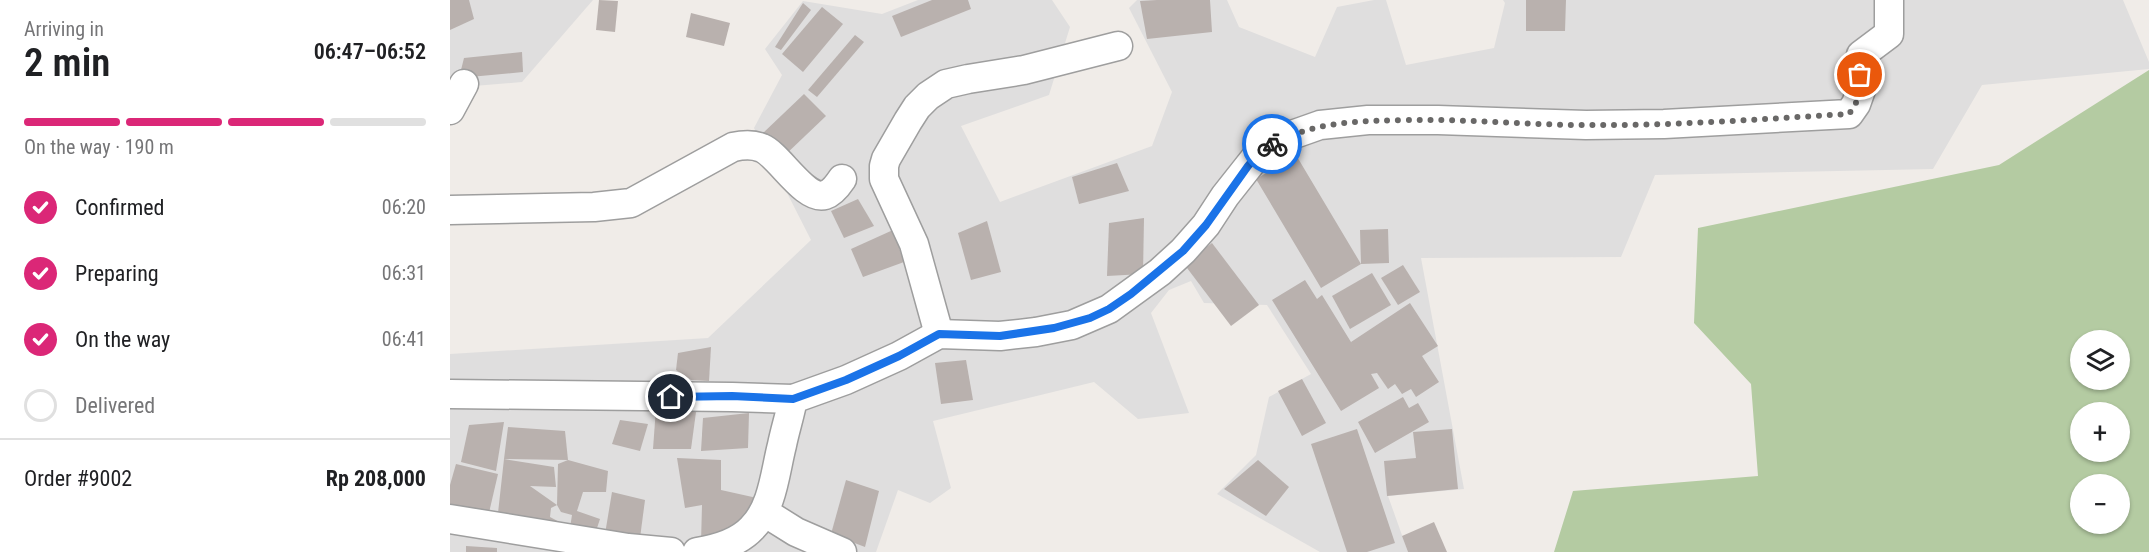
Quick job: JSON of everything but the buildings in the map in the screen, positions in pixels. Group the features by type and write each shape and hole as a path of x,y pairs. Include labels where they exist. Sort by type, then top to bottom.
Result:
{"street":[{"path":"450,394 732,396 793,399 846,380 899,356 939,334 1000,336 1072,325 1109,309 1160,272 1183,251 1206,225 1225,196 1259,153 1286,137 1320,125 1368,120 1438,120 1586,125 1849,114 1856,104 1862,87 1859,63 1861,55 1889,33 1889,0"},
{"path":"939,334 914,244 884,179 886,159 917,106 946,84 1024,70 1118,46"},
{"path":"450,110 464,84"},
{"path":"450,210 594,207 631,203 733,147 741,145 761,147 770,153 812,193 825,195 842,179"},
{"path":"697,552 712,550 736,539 751,530 764,512 773,485 793,399"},
{"path":"764,512 795,531 842,552"},
{"path":"450,519 617,546 671,552"}],"shaded area":[{"path":"450,0 593,0 522,82 450,88"},
{"path":"918,0 1052,0 1070,27 1049,95 961,126 1000,202 1152,146 1172,92 1129,8 1137,0 1227,0 1239,27 1315,57 1337,7 1386,0 1406,65 1494,48 1505,3 1503,0 2123,0 2149,62 2149,69 1982,85 1933,169 1655,175 1621,257 1421,258 1464,489 1388,496 1408,552 1320,552 1217,494 1256,455 1269,397 1311,374 1267,305 1204,303 1191,281 1169,290 1151,313 1189,413 1138,419 1094,382 933,421 951,488 930,503 898,490 876,552 450,552 450,354 708,338 811,240 754,128 782,75 765,49 803,1 882,14"}],"green space":[{"path":"2149,70 2149,552 1554,552 1573,491 1758,476 1751,384 1694,323 1698,228 1999,165"}],"way so far":[{"path":"1272,144 1320,125 1368,120 1586,125 1664,124 1849,114 1856,104 1862,87 1860,75"}],"route":[{"path":"671,397 732,396 793,399 846,380 899,356 939,334 1000,336 1072,325 1090,318 1109,309 1131,294 1183,251 1206,225 1248,166 1259,153 1272,144"}]}
